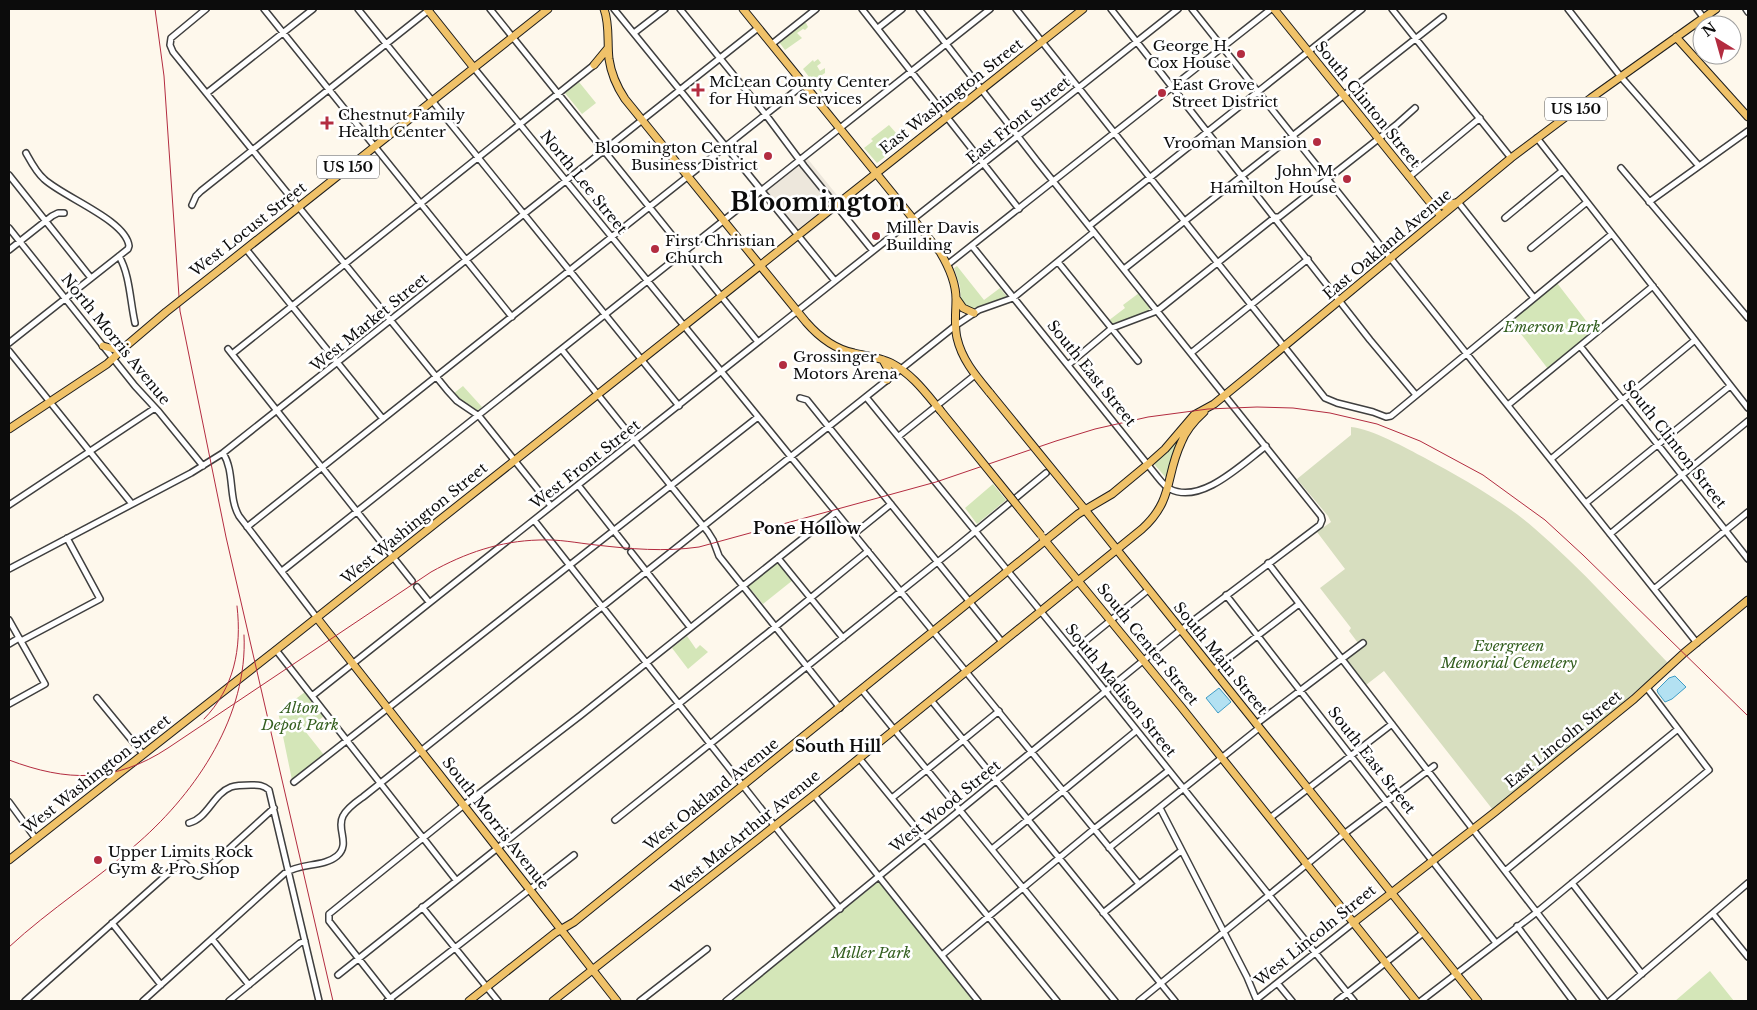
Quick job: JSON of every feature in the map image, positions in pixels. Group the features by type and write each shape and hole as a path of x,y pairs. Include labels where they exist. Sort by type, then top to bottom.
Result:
{"main road":[{"name":"North Lee Street","path":"428,9 474,68"},
{"name":"West Locust Street","path":"9,429 113,358 158,318 548,9"},
{"path":"604,9 608,20 608,48 612,72 620,91 797,311"},
{"path":"743,9 940,252 954,282 956,326"},
{"name":"East Washington Street","path":"836,205 1083,9"},
{"name":"South Clinton Street","path":"1273,9 1440,216"},
{"name":"East Oakland Avenue","path":"1083,507 1112,494 1166,449 1188,420 1198,412 1214,404 1511,158 1692,26"},
{"path":"1676,37 1748,117"},
{"path":"594,65 608,48"},
{"path":"594,65 602,65 612,72"},
{"path":"1431,204 1444,206 1457,202"},
{"name":"West Washington Street","path":"9,860 317,618 836,205"},
{"path":"956,298 962,308 974,313"},
{"name":"South Center Street","path":"797,311 812,329 830,343 850,352 883,360 902,369 916,382 1222,758 1416,1001"},
{"name":"South Main Street","path":"956,326 961,349 975,375 1083,507 1478,1001"},
{"path":"103,346 124,348"},
{"path":"883,360 889,371 887,380"},
{"name":"West MacArthur Avenue","path":"553,1001 895,730 1152,520 1169,488 1176,454 1184,435 1194,421 1214,404"},
{"name":"West Oakland Avenue","path":"469,1001 574,922 840,708 1008,571 1043,538 1083,507"},
{"name":"East Lincoln Street","path":"1391,893 1647,688 1748,600"},
{"path":"317,618 352,663"},
{"name":"South Morris Avenue","path":"352,663 617,1001"},
{"name":"West Lincoln Street","path":"1353,923 1391,893"}],"street":[{"path":"206,9 174,34 170,41 173,52 436,377 453,397 479,416 551,506"},
{"path":"264,9 512,317"},
{"path":"207,93 313,9"},
{"path":"358,9 679,406"},
{"path":"192,205 200,192 428,9"},
{"path":"490,9 758,342"},
{"path":"614,9 835,281"},
{"path":"634,33 665,9"},
{"path":"680,9 873,251"},
{"path":"772,44 816,9"},
{"path":"862,9 1019,208"},
{"path":"878,28 902,9"},
{"path":"919,9 1054,182 1266,446 1206,489 1190,492 1169,488"},
{"path":"282,571 990,9"},
{"path":"1016,9 1325,398 1337,403 1388,417 1612,234"},
{"path":"1111,9 1416,396"},
{"name":"East Front Street","path":"873,251 1178,9"},
{"path":"1192,9 1697,643"},
{"path":"947,265 1273,9"},
{"path":"1089,226 1362,9"},
{"path":"1392,9 1511,158"},
{"path":"1568,9 1621,76 1699,166"},
{"path":"1124,269 1443,18"},
{"name":"West Market Street","path":"9,569 203,466 223,453 758,28"},
{"path":"412,581 230,352 292,306 594,65"},
{"name":"North Lee Street","path":"474,68 1139,884"},
{"path":"247,526 804,84"},
{"path":"1068,365 1112,328 1157,311 1275,217 1279,217 1328,179 1415,108"},
{"path":"1409,177 1480,118"},
{"path":"1649,202 1748,131"},
{"path":"1537,138 1748,408"},
{"path":"9,343 130,246 125,234 44,179 26,153"},
{"path":"1621,168 1748,318"},
{"path":"1505,218 1562,171"},
{"path":"9,175 91,278"},
{"path":"1457,202 1534,298"},
{"path":"1531,248 1587,202"},
{"path":"9,250 55,214 64,213"},
{"name":"North Morris Avenue","path":"9,228 103,346 203,466"},
{"path":"143,1001 150,999 161,985 289,870 331,860 339,854 344,842 341,825 343,815 350,808 956,326 974,313 1014,298 1094,232"},
{"name":"South East Street","path":"972,246 1147,465 1169,488"},
{"path":"246,249 383,419"},
{"name":"West Front Street","path":"312,696 873,251"},
{"path":"119,256 123,263 135,323"},
{"path":"1191,352 1308,259"},
{"path":"1058,262 1138,361"},
{"path":"1508,405 1653,286"},
{"path":"1551,459 1695,340"},
{"name":"South Clinton Street","path":"1580,346 1748,559"},
{"path":"9,350 132,504"},
{"path":"562,350 704,527 713,540 719,556 840,708"},
{"path":"898,436 938,408 975,375"},
{"path":"1586,503 1730,386"},
{"name":"South Madison Street","path":"866,397 1354,1001"},
{"path":"800,398 807,400 1002,642"},
{"path":"9,505 155,408"},
{"path":"294,782 758,417"},
{"path":"1610,534 1748,421"},
{"name":"West Wood Street","path":"726,1001 1181,630 1320,525 1321,516 1266,446"},
{"path":"223,453 228,464 234,506 239,516 317,618"},
{"path":"615,820 901,592 1046,473"},
{"path":"578,486 626,546"},
{"path":"854,534 891,504"},
{"path":"574,855 390,1000 328,919 329,914 338,906 464,805 836,512"},
{"path":"1654,589 1748,512"},
{"path":"534,520 840,909"},
{"path":"9,644 100,599 68,538"},
{"path":"338,975 868,551"},
{"path":"630,552 690,627"},
{"path":"778,558 843,638"},
{"path":"1268,563 1472,830 1606,1001"},
{"path":"417,587 429,602"},
{"path":"1073,651 1148,590"},
{"name":"South East Street","path":"1226,595 1496,943"},
{"path":"1213,670 1299,604"},
{"path":"9,620 46,684 9,704"},
{"path":"1109,848 1222,758 1300,690 1363,643"},
{"path":"276,650 456,880"},
{"path":"1421,1001 1537,912 1709,770 1647,688"},
{"path":"862,690 1115,1001"},
{"path":"97,698 143,754"},
{"path":"931,700 1174,1001"},
{"path":"892,798 998,712"},
{"path":"1270,818 1392,724"},
{"path":"1505,871 1678,729"},
{"path":"992,849 1136,731"},
{"path":"860,758 1057,1001"},
{"path":"1139,1001 1344,834 1434,766"},
{"path":"942,955 1058,858 1168,771"},
{"path":"189,823 197,821 224,791 240,785 265,786 270,790 319,1001"},
{"path":"814,795 978,1001"},
{"path":"9,802 36,839"},
{"path":"25,1001 181,862 185,862 194,874 200,876 274,808"},
{"path":"1160,808 1257,1000"},
{"path":"1103,912 1181,851"},
{"path":"1572,883 1642,974"},
{"path":"1610,1001 1748,884"},
{"path":"422,907 498,1001"},
{"path":"1713,914 1748,956"},
{"path":"112,923 161,985"},
{"name":"West Lincoln Street","path":"1257,1000 1353,923"},
{"path":"1517,926 1573,1001"},
{"path":"1337,1001 1423,933"},
{"path":"212,939 249,985"},
{"path":"229,1001 300,943 306,941"},
{"path":"640,1001 707,949"},
{"path":"1278,984 1292,1001"}],"green space":[{"path":"803,23 806,23 808,27 797,33 802,38 785,50 779,42"},
{"path":"818,59 821,63 817,66 820,71 825,68 825,73 820,77 818,87 820,87 822,94 803,69 813,60 814,62"},
{"path":"579,82 596,103 582,114 565,93"},
{"path":"889,125 904,142 877,163 864,148 873,141 871,139"},
{"path":"957,266 984,300 1000,288 1007,297 971,309 967,308 961,302 960,286 954,268"},
{"name":"Emerson Park","path":"1557,283 1594,331 1548,369 1511,321"},
{"path":"1139,293 1150,308 1148,312 1112,324 1108,321 1125,308 1123,305"},
{"path":"463,386 482,407 477,411 453,394"},
{"name":"Evergreen Memorial Cemetery","path":"1351,427 1379,435 1399,444 1452,473 1509,508 1552,544 1586,577 1668,663 1602,721 1493,810 1384,671 1366,685 1346,659 1361,647 1349,631 1351,628 1320,588 1345,569 1317,532 1331,522 1328,516 1297,479 1351,435"},
{"path":"1175,443 1177,444 1167,479 1154,464"},
{"path":"993,484 1006,500 977,524 965,508"},
{"path":"778,562 793,580 763,604 748,586"},
{"path":"687,636 696,649 700,645 708,652 688,669 672,648"},
{"name":"Alton Depot Park","path":"305,692 324,716 305,731 324,755 292,780 278,712"},
{"name":"Miller Park","path":"878,882 881,883 974,1001 731,1001"},
{"path":"1710,971 1734,1001 1675,1001"}],"shaded area":[{"path":"803,153 845,205 798,242 756,190"}],"water":[{"path":"1675,676 1686,687 1672,699 1665,702 1657,690 1669,678"},
{"path":"1219,688 1231,702 1218,713 1206,698"}],"railway":[{"path":"155,9 164,76 180,311 226,537 333,1001"},
{"path":"9,760 30,767 71,775 110,773 129,768 168,748 431,572 483,549 510,543 546,540 622,548 673,549 699,547 936,482 1095,429 1148,417 1208,409 1257,407 1293,408 1330,413 1377,424 1420,441 1483,475 1545,520 1748,716"},
{"path":"204,719 223,694 234,667 238,637 237,606"},
{"path":"9,947 139,842 160,822 199,775 215,749 228,722 237,694 243,665 244,635"}],"place":[{"name":"George H. Cox House","path":"1241,54"},
{"name":"McLean County Center for Human Services","path":"698,90"},
{"name":"East Grove Street District","path":"1162,93"},
{"name":"Chestnut Family Health Center","path":"327,123"},
{"name":"Vrooman Mansion","path":"1317,142"},
{"name":"Bloomington Central Business District","path":"768,156"},
{"name":"John M. Hamilton House","path":"1347,179"},
{"name":"Miller Davis Building","path":"876,236"},
{"name":"First Christian Church","path":"655,249"},
{"name":"Grossinger Motors Arena","path":"783,365"},
{"name":"Upper Limits Rock Gym & Pro Shop","path":"98,860"}],"district":[{"name":"Bloomington","path":"818,202"},
{"name":"Pone Hollow","path":"807,528"},
{"name":"South Hill","path":"838,746"}]}
